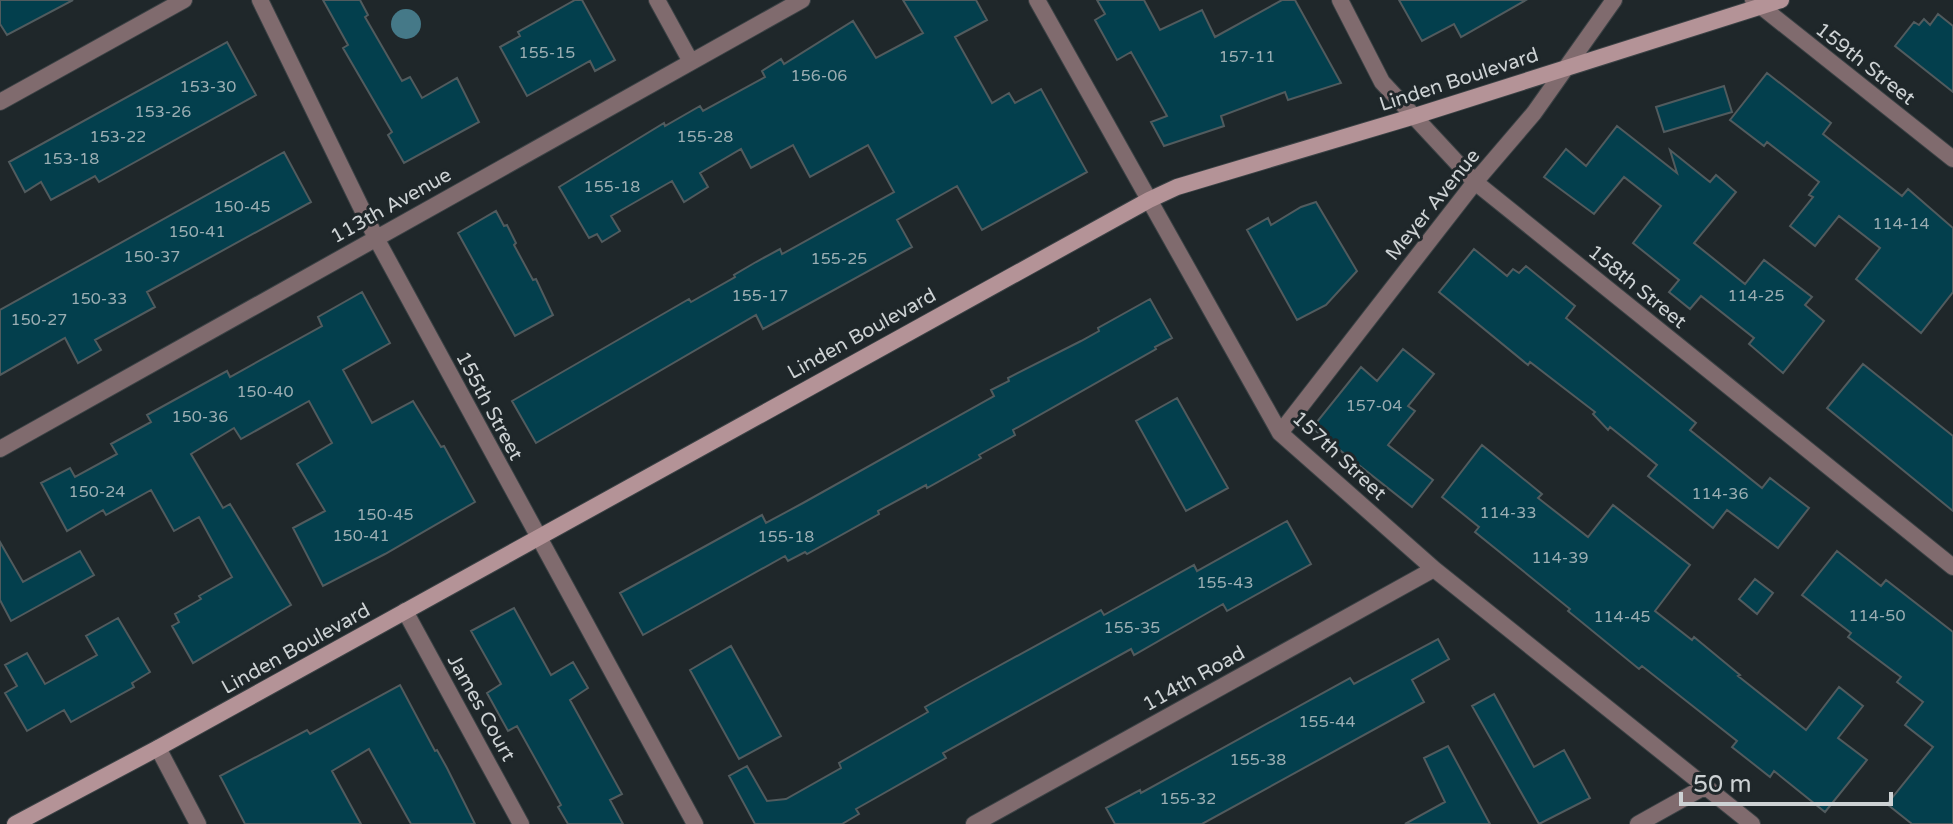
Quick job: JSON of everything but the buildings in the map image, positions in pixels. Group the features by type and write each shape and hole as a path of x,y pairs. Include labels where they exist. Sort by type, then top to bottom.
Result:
{"main road":[{"name":"Linden Boulevard","path":"15,824 1149,200 1177,187 1415,116 1756,3 1781,0"}],"street":[{"path":"0,102 184,0"},
{"name":"155th Street","path":"260,0 376,238 695,824"},
{"path":"657,0 691,62"},
{"name":"113th Avenue","path":"0,449 802,0"},
{"name":"157th Street","path":"1037,0 1280,433 1434,569 1752,824"},
{"name":"158th Street","path":"1340,0 1382,82 1475,182 1953,567"},
{"name":"Meyer Avenue","path":"1280,433 1475,182 1534,113 1614,0"},
{"name":"159th Street","path":"1756,3 1953,159"},
{"name":"114th Road","path":"974,824 1434,569"},
{"name":"James Court","path":"405,611 521,824"},
{"path":"158,748 198,824"},
{"path":"1638,824 1706,786"}],"water":[{"path":"406,9 417,13 421,24 417,35 406,39 395,35 391,24 395,13"}]}
